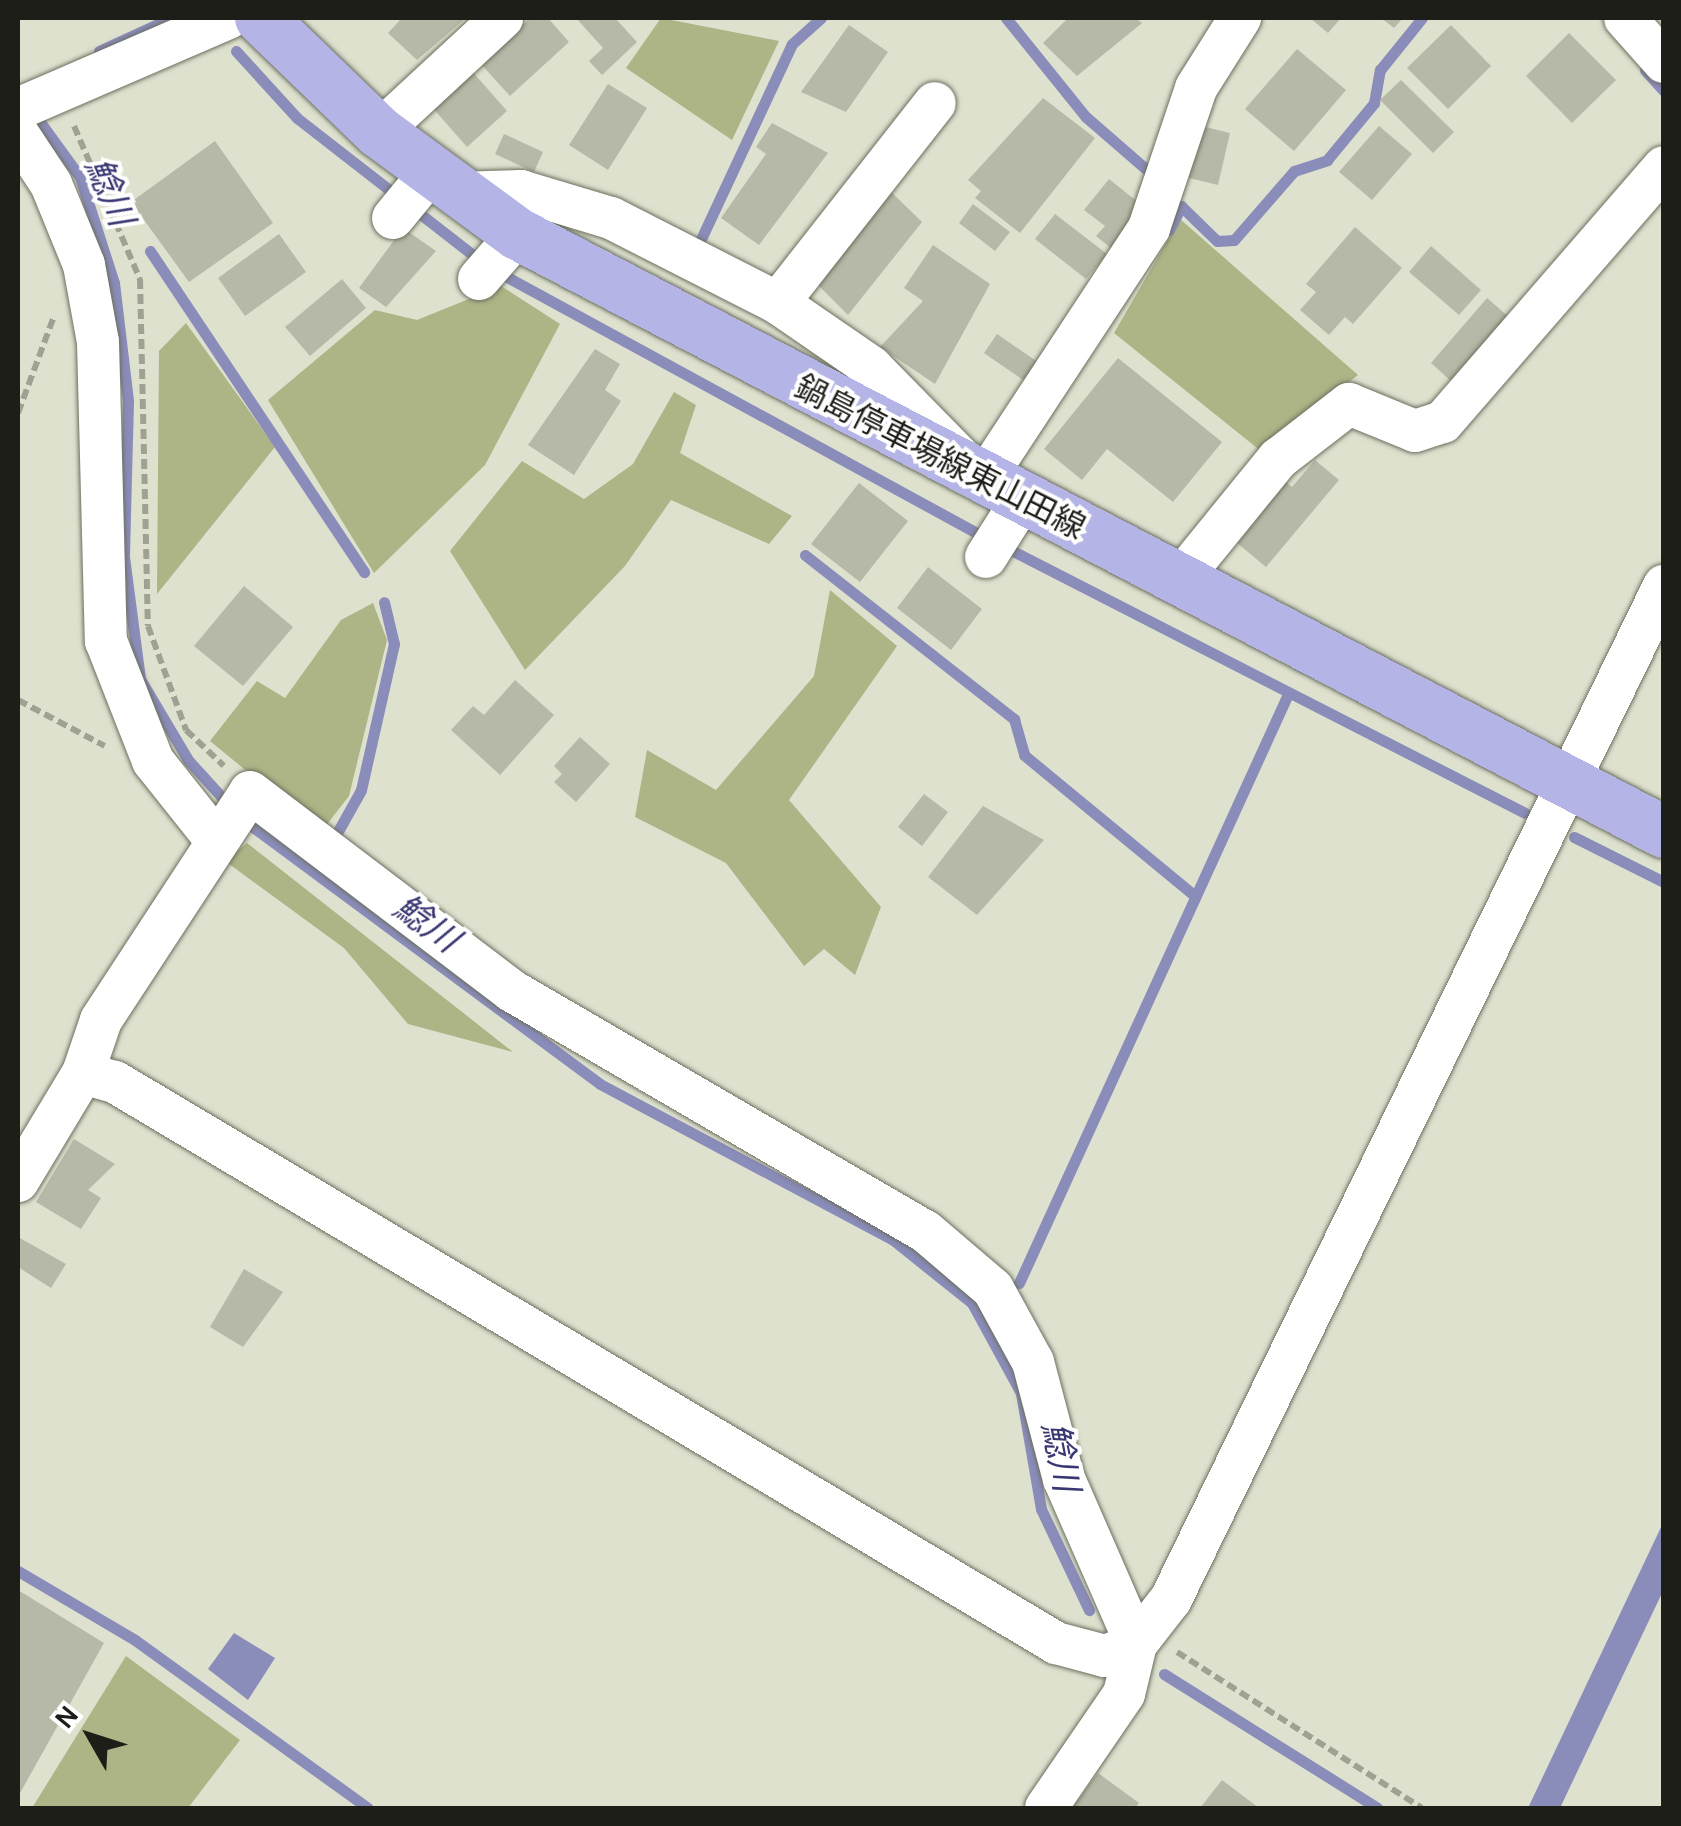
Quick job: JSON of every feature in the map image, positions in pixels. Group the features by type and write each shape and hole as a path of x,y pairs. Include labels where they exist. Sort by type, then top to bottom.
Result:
{"main road":[{"name":"鍋島停車場線東山田線","path":"261,18 379,132 423,195 498,258 998,517 1178,582 1664,832"}],"street":[{"path":"18,109 60,98 228,18"},
{"path":"379,132 502,18"},
{"path":"423,195 522,191 611,218 778,303 871,366 998,517 1149,228 1196,88 1240,18"},
{"path":"1626,18 1664,62"},
{"path":"778,303 935,103"},
{"path":"18,134 50,184 84,265 98,342 106,642 153,761 215,839"},
{"path":"1178,582 1278,459 1349,404 1415,430 1443,422 1664,168"},
{"path":"1046,1808 1152,1646 1664,586"},
{"path":"18,1181 82,1073 101,1020 215,839 250,792 512,991 925,1231 994,1289 1034,1362 1064,1479 1152,1646"},
{"path":"82,1073 115,1082 1056,1643 1104,1656 1152,1646"}],"path":[{"path":"60,98 140,280 148,626 186,730 250,792"},
{"path":"18,413 43,335 84,265"},
{"path":"18,700 153,761"},
{"path":"1152,1646 1422,1808"}],"green space":[{"path":"661,18 779,41 732,140 626,68"},
{"path":"1180,219 1358,375 1262,452 1114,333"},
{"path":"501,286 560,324 485,465 374,573 268,400 375,310 417,320"},
{"path":"186,323 275,447 157,594 159,351"},
{"path":"674,392 696,405 680,453 792,516 769,544 671,500 625,566 525,670 450,551 522,461 584,499 633,464"},
{"path":"830,590 897,646 789,800 881,907 855,975 824,949 804,966 726,863 635,817 647,750 716,790 814,676"},
{"path":"373,603 387,640 349,796 321,832 210,741 257,681 285,698 341,620"},
{"path":"247,843 513,1052 408,1024 344,948 225,861"},
{"path":"126,1656 240,1740 188,1808 32,1808"}],"water":[{"path":"1663,1523 1663,1591 1560,1808 1528,1808"},
{"path":"234,1633 275,1658 248,1700 208,1669"}],"building":[{"path":"402,18 466,18 417,60 388,33"},
{"path":"530,18 548,18 569,42 510,96 480,63"},
{"path":"576,18 615,18 637,42 602,75 589,61 603,48"},
{"path":"1068,18 1135,18 1142,23 1077,76 1043,43"},
{"path":"1310,18 1341,18 1328,33"},
{"path":"1381,18 1403,18 1394,28"},
{"path":"849,25 888,52 846,112 801,92"},
{"path":"1451,25 1491,66 1448,109 1407,68"},
{"path":"1569,33 1616,80 1572,123 1526,76"},
{"path":"1297,49 1346,90 1294,151 1245,109"},
{"path":"471,70 507,111 467,147 431,106"},
{"path":"1401,80 1454,132 1433,153 1380,100"},
{"path":"608,84 647,108 608,170 569,145"},
{"path":"1043,98 1095,138 1020,233 975,198 981,191 968,180"},
{"path":"772,123 828,153 759,245 721,218 766,154 756,147"},
{"path":"1197,125 1230,133 1218,185 1185,177"},
{"path":"1379,126 1412,154 1372,200 1339,172"},
{"path":"504,134 543,152 534,172 495,154"},
{"path":"215,141 273,223 189,282 131,202"},
{"path":"1109,179 1144,207 1111,248 1096,236 1105,226 1084,210"},
{"path":"885,186 922,222 848,315 813,280"},
{"path":"973,204 1010,232 995,251 959,223"},
{"path":"1055,214 1107,254 1086,279 1035,239"},
{"path":"1355,227 1402,268 1353,324 1345,317 1329,335 1300,310 1316,292 1306,284"},
{"path":"403,228 436,251 386,307 359,288"},
{"path":"279,234 306,272 245,316 218,278"},
{"path":"933,245 990,284 935,384 880,347 923,301 904,288"},
{"path":"1431,246 1481,290 1459,315 1409,272"},
{"path":"342,279 366,308 310,356 285,327"},
{"path":"1487,298 1509,317 1453,383 1431,363"},
{"path":"997,334 1039,363 1026,382 984,353"},
{"path":"595,349 620,364 605,390 621,401 574,475 528,445"},
{"path":"1118,358 1222,442 1173,502 1107,449 1082,480 1044,449"},
{"path":"1315,460 1339,480 1266,567 1231,538 1282,479 1292,487"},
{"path":"859,483 908,521 860,582 811,544"},
{"path":"928,567 982,609 951,650 897,608"},
{"path":"244,586 293,627 243,686 194,646"},
{"path":"515,680 554,715 500,775 451,730 473,706 484,715"},
{"path":"580,737 610,764 576,802 554,782 562,774 554,766"},
{"path":"924,794 948,812 922,846 898,827"},
{"path":"983,806 1044,840 977,915 928,877"},
{"path":"74,1139 115,1164 88,1190 101,1198 81,1229 36,1202"},
{"path":"18,1237 66,1264 51,1288 18,1267"},
{"path":"244,1269 283,1292 243,1347 210,1327"},
{"path":"18,1590 104,1643 20,1793 18,1791"},
{"path":"1098,1773 1139,1803 1135,1808 1072,1808"},
{"path":"1222,1780 1259,1808 1200,1808"}],"waterway":[{"path":"99,51 171,18"},
{"path":"701,239 792,44 821,18"},
{"path":"1006,18 1086,117 1155,177"},
{"path":"1169,230 1181,206 1217,241 1234,240 1294,171 1327,160 1374,103 1380,70 1422,18"},
{"path":"236,51 297,118 482,262"},
{"path":"1645,70 1664,91"},
{"name":"鯰川","path":"32,111 80,177 114,283 128,401 124,557 140,679 188,760 229,805"},
{"path":"150,251 364,572"},
{"path":"498,272 986,538"},
{"path":"1003,546 1525,813"},
{"path":"805,555 1014,719 1024,755 1195,896"},
{"path":"337,833 361,790 394,644 384,602"},
{"path":"1019,1283 1288,694"},
{"name":"鯰川","path":"242,819 600,1084 892,1239 972,1303 1021,1393 1041,1509 1089,1610"},
{"path":"1574,837 1664,882"},
{"path":"18,1571 135,1640 368,1808"},
{"name":"鯰川","path":"1164,1674 1378,1808"}]}
